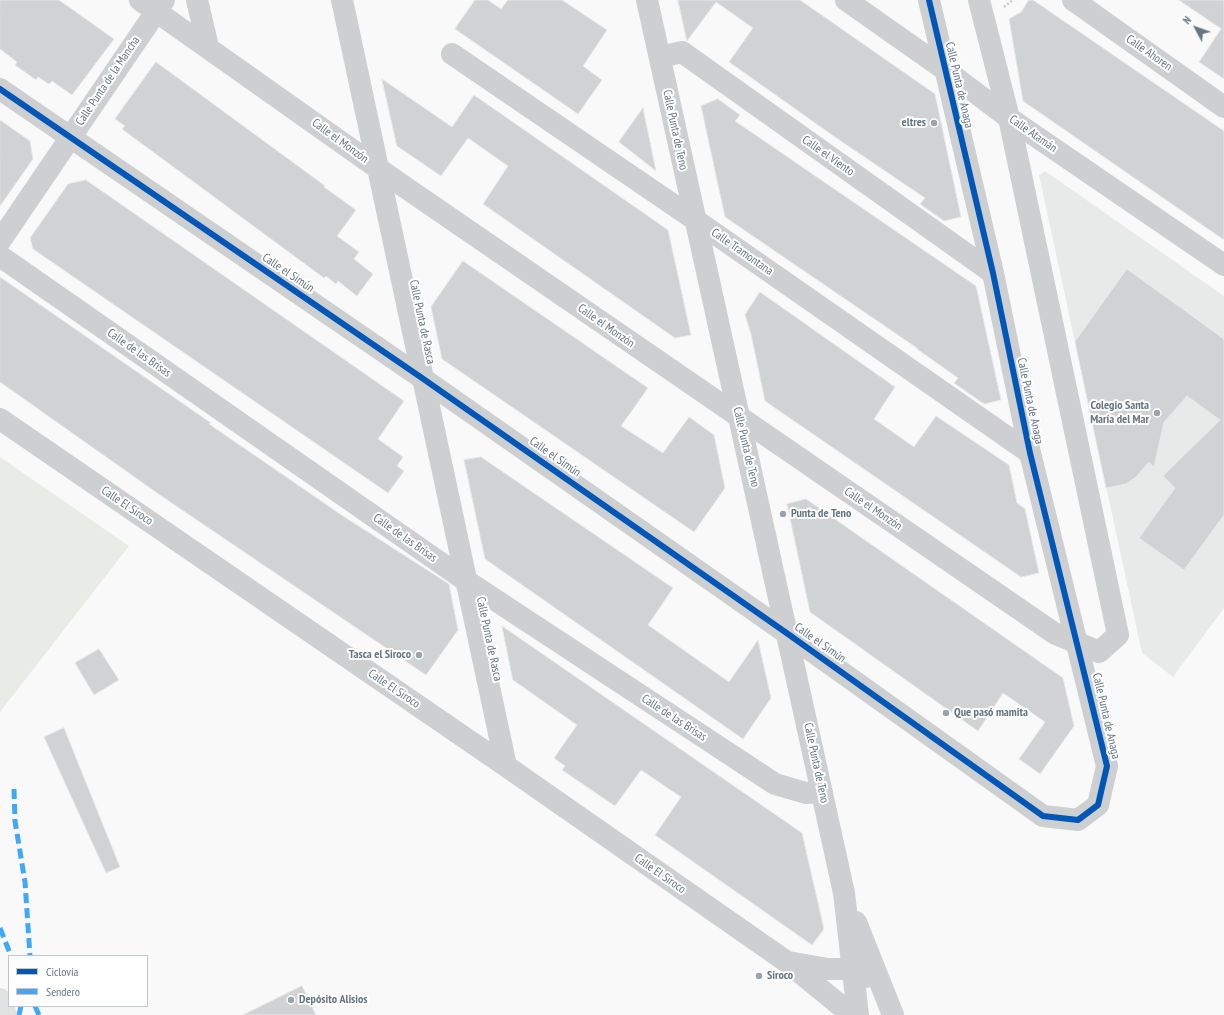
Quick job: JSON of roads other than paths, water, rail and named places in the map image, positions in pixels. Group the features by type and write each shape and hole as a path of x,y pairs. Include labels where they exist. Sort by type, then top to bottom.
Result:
{"main road":[{"path":"0,999 6,1015"}],"street":[{"path":"197,0 208,47"},
{"name":"Calle Punta de Rasca","path":"342,0 506,766"},
{"name":"Calle Punta de Teno","path":"648,0 694,219 740,418 844,893 854,969 858,1015"},
{"name":"Calle Atamán","path":"846,0 944,69 1009,118 1224,265"},
{"name":"Calle Punta de Anaga","path":"929,0 992,273 1030,453 1107,766 1098,806"},
{"path":"979,0 1009,118 1118,635 1098,652 1077,643"},
{"name":"Calle Ahoren","path":"1073,0 1224,107"},
{"name":"Calle el Monzón","path":"153,4 208,47 378,168 1054,633 1077,643"},
{"name":"Calle Punta de la Mancha","path":"0,241 70,138 153,4"},
{"name":"Calle el Viento","path":"660,57 682,52 992,273"},
{"name":"Calle Tramontana","path":"452,54 694,219 1030,453"},
{"name":"Calle el Simún","path":"0,89 422,378 788,634 1043,816 1078,820 1098,806"},
{"name":"Calle de las Brisas","path":"0,256 465,580 775,784 806,794 822,792"},
{"name":"Calle El Siroco","path":"0,419 506,766 787,962 852,1015"},
{"name":"Calle Punta de Teno","path":"844,893 892,1012"},
{"name":"Calle El Siroco","path":"787,962 828,970 854,969"},
{"path":"854,969 863,973 876,994 892,1012"}],"place":[{"name":"eltres","path":"934,123"},
{"name":"Colegio Santa María del Mar","path":"1157,413"},
{"name":"Punta de Teno","path":"783,514"},
{"name":"Tasca el Siroco","path":"419,655"},
{"name":"Que pasó mamita","path":"946,713"},
{"name":"Siroco","path":"759,976"},
{"name":"Depósito Alisios","path":"291,1000"}]}
